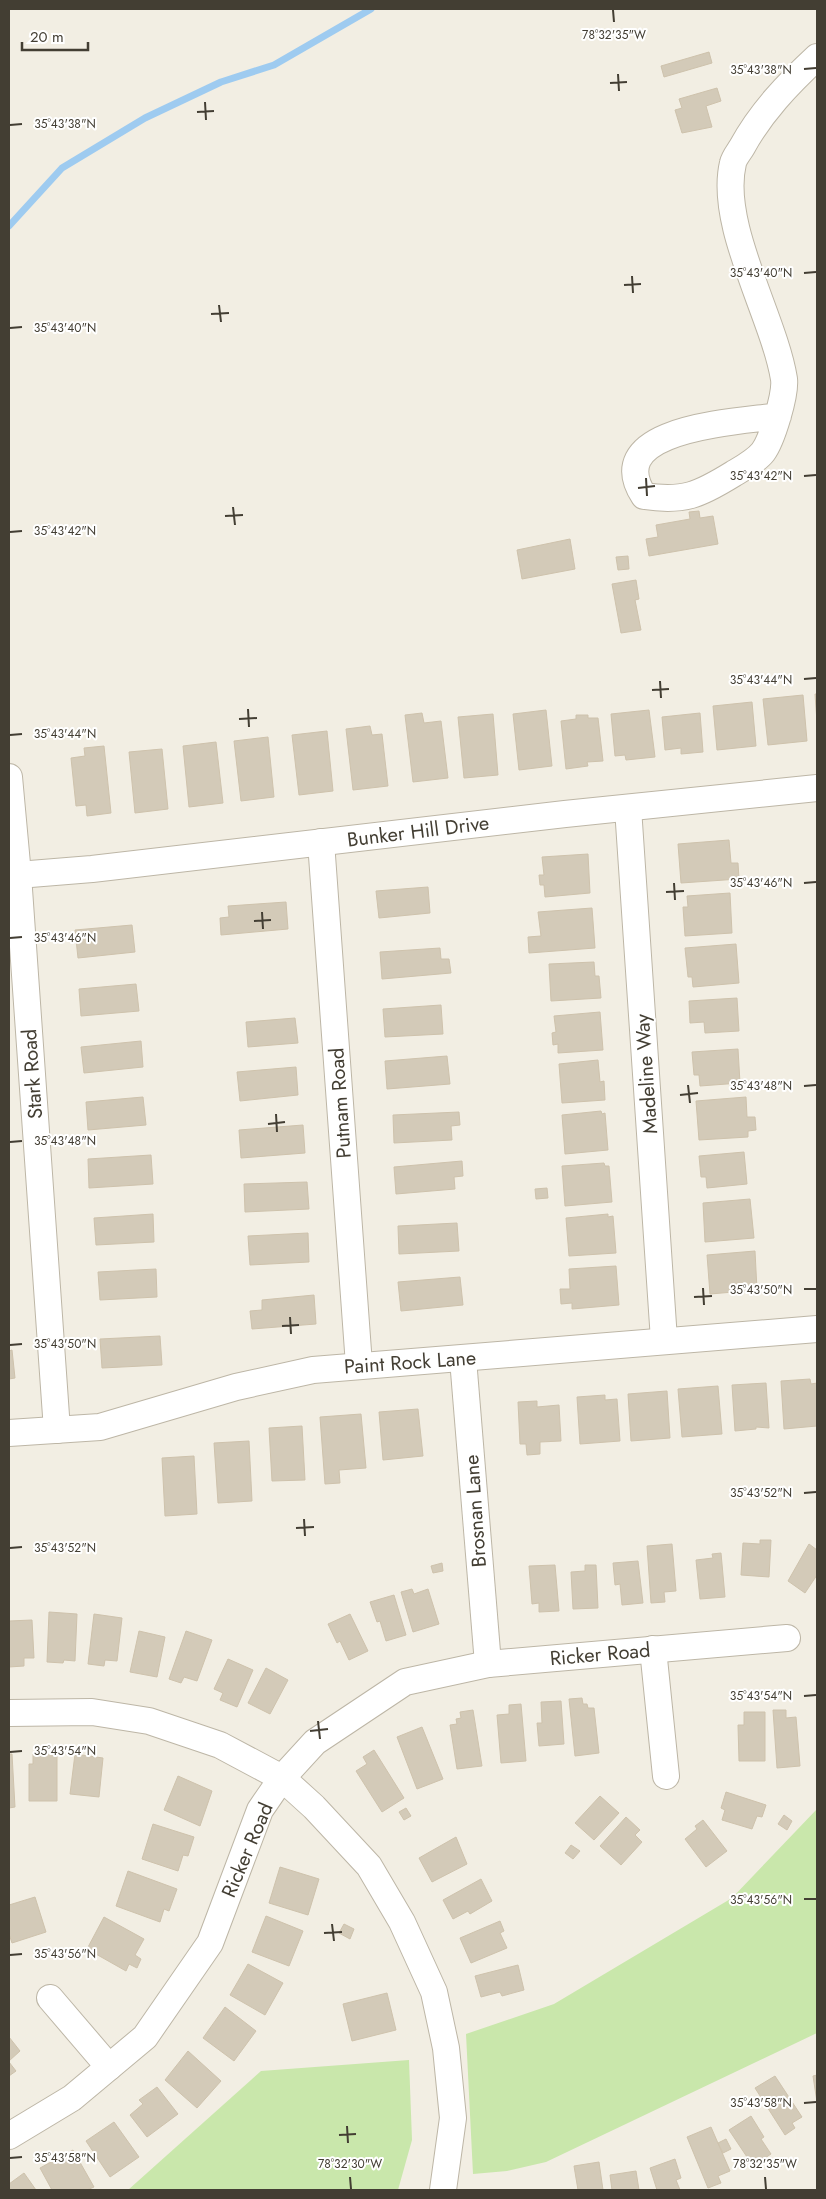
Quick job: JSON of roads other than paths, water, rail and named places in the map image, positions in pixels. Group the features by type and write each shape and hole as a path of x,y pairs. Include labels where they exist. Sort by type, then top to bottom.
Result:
{"street":[{"path":"778,416 690,428 662,437 642,452 636,466 635,483 644,496 668,500 702,494 743,468 764,451 778,416 784,382 736,222 730,189 733,162 755,123 794,78 817,57"},
{"name":"Stark Road","path":"9,777 18,874 57,1430"},
{"name":"Bunker Hill Drive","path":"18,874 92,869 817,788"},
{"name":"Madeline Way","path":"628,808 664,1340"},
{"name":"Putnam Road","path":"321,842 359,1365"},
{"name":"Paint Rock Lane","path":"9,1433 100,1427 236,1387 313,1370 817,1329"},
{"name":"Brosnan Lane","path":"463,1359 488,1664"},
{"name":"Ricker Road","path":"9,2136 72,2098 145,2037 210,1943 260,1810 282,1778 314,1742 405,1682 488,1664 787,1638"},
{"path":"653,1649 666,1776"},
{"path":"9,1713 92,1712 149,1721 220,1745 282,1778 314,1807 369,1866 402,1922 434,1992 446,2048 453,2118 443,2190"},
{"path":"50,1998 109,2067"}],"waterway":[{"path":"9,226 62,168 145,118 221,82 274,65 371,9"}]}
